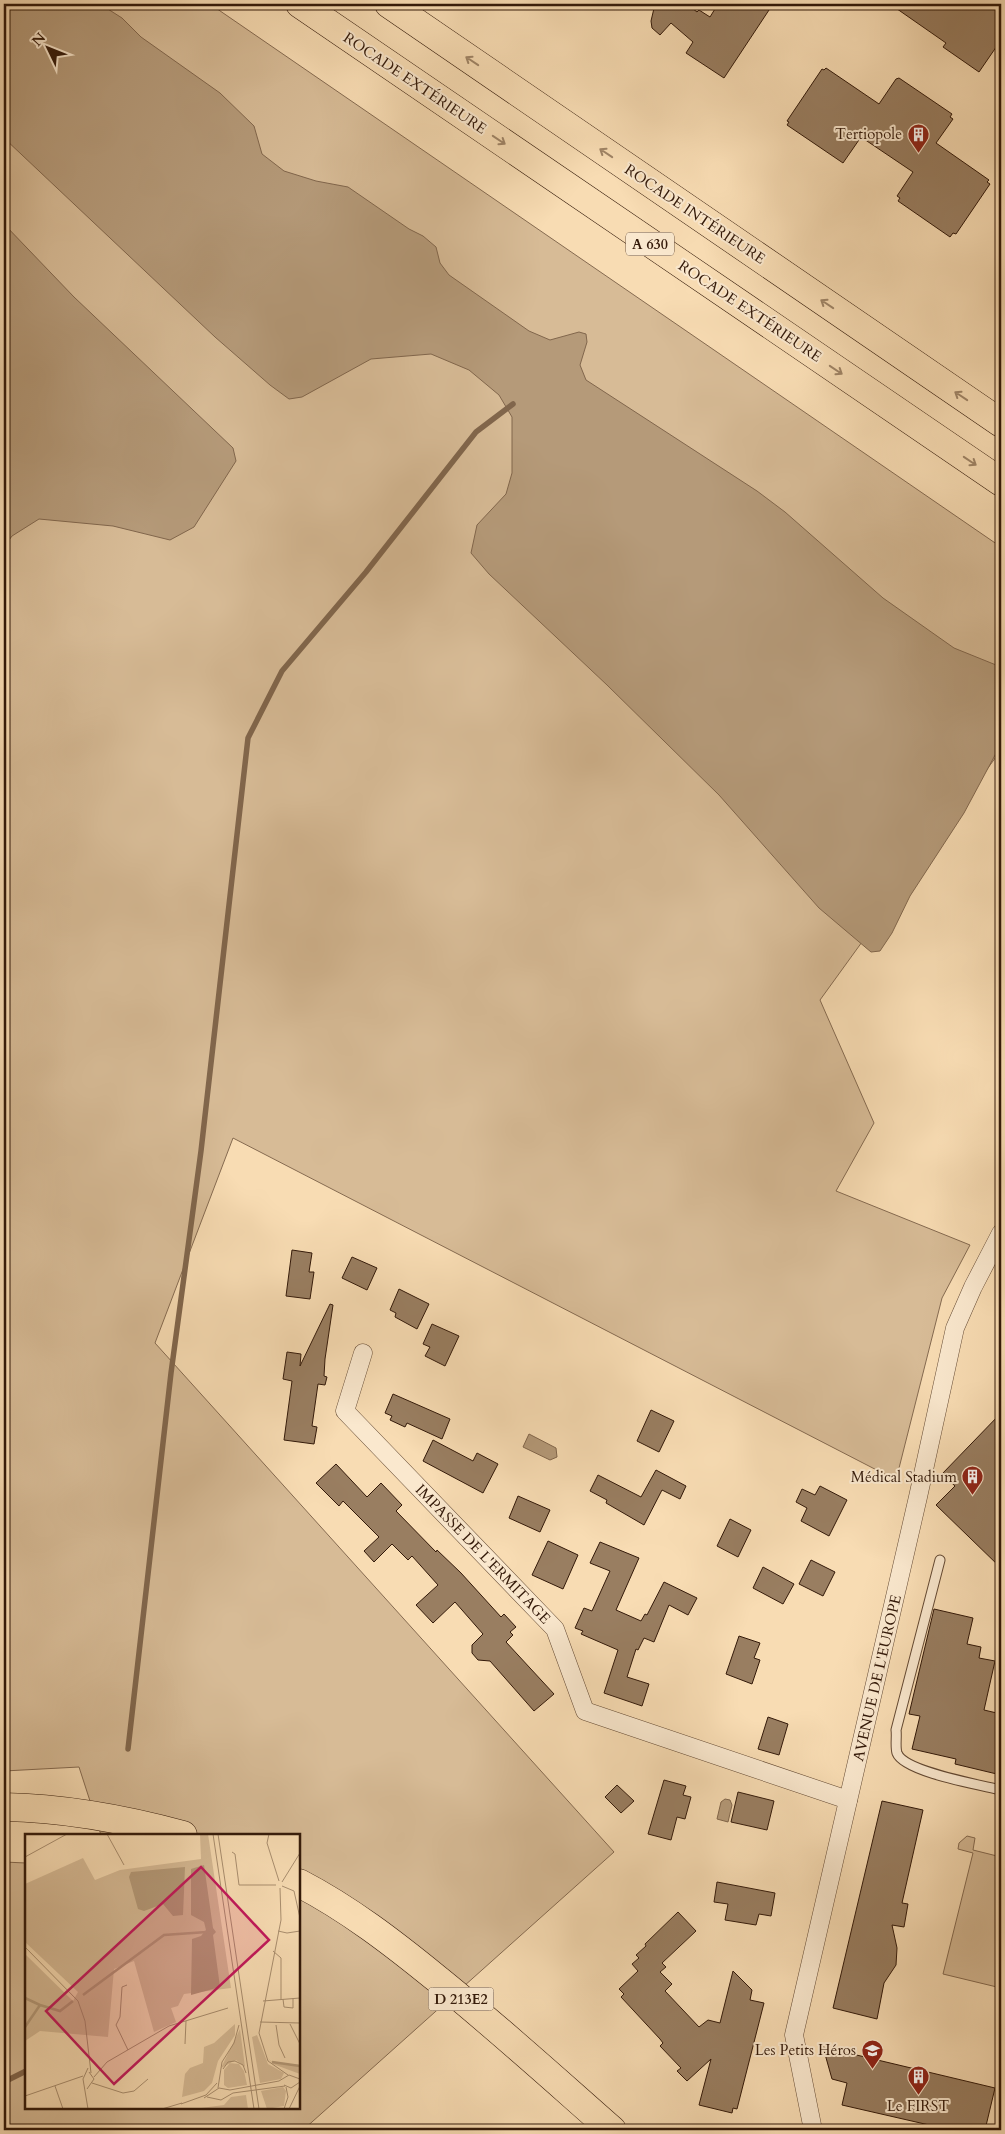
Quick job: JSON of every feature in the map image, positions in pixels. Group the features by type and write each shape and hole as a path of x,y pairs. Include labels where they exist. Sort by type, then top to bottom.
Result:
{"main road":[{"name":"ROCADE EXTÉRIEURE","path":"300,4 1001,482"},
{"name":"ROCADE INTÉRIEURE","path":"389,4 1001,423"},
{"path":"4,1807 61,1811 106,1817 144,1824 179,1834"},
{"name":"D 213E2","path":"300,1884 342,1908 394,1944 491,2023 612,2130"}],"street":[{"name":"AVENUE DE L'EUROPE","path":"813,2130 794,2036 955,1328 973,1287 1001,1233"},
{"name":"IMPASSE DE L'ERMITAGE","path":"363,1353 345,1411 555,1628 584,1712 848,1800"}],"lane":[{"path":"940,1560 896,1730 897,1753 916,1769 1001,1790"}],"shaded area":[{"path":"4,4 210,4 1001,547 1001,750 820,1000 874,1123 836,1191 970,1245 942,1298 896,1480 233,1138 155,1343 614,1852 303,2130 4,2130 4,1862 25,1863 25,2109 300,2109 300,1834 101,1834 79,1767 4,1771"},
{"path":"4,4 100,4 122,18 141,37 220,93 254,126 262,154 284,171 316,181 348,187 409,229 423,236 436,247 440,263 449,275 529,331 550,340 579,332 586,334 587,342 580,365 586,380 757,491 785,512 883,598 954,648 1001,667 1001,744 964,813 910,896 892,933 880,951 871,952 819,908 719,795 607,685 489,574 471,553 477,525 506,494 512,473 512,417 499,395 469,370 431,354 371,359 302,397 289,399 270,385 215,337 4,138"},
{"path":"4,224 74,297 233,448 236,461 194,527 170,540 113,526 39,519 12,536 4,547"},
{"path":"529,1434 556,1448 557,1457 550,1460 523,1447"},
{"path":"725,1799 730,1800 732,1805 728,1822 717,1819 721,1802"},
{"path":"967,1836 975,1838 973,1850 1001,1857 1001,1988 943,1974 973,1853 958,1849 959,1843"}],"building":[{"path":"655,4 687,4 697,12 699,10 710,17 718,4 773,4 724,78 686,53 693,42 671,23 660,35 652,28 651,21"},
{"path":"890,4 1001,4 1001,40 979,72 943,47 946,43"},
{"name":"Tertiopole","path":"826,68 879,104 896,79 899,78 952,114 950,117 953,119 936,143 989,180 987,182 990,184 956,234 953,233 950,237 898,201 900,198 897,196 913,172 861,137 843,163 787,125 789,122 787,121 822,69"},
{"path":"292,1250 312,1253 309,1272 314,1272 310,1299 286,1296"},
{"path":"352,1257 377,1268 367,1290 342,1278"},
{"path":"399,1289 429,1304 417,1329 395,1317 396,1313 390,1310"},
{"path":"330,1304 333,1305 324,1376 327,1377 325,1385 318,1384 312,1426 317,1427 314,1444 284,1440 292,1381 283,1379 287,1352 301,1354 300,1366"},
{"path":"432,1324 459,1336 445,1366 425,1356 430,1347 423,1344"},
{"path":"393,1394 450,1419 442,1439 407,1423 405,1427 390,1420 392,1416 385,1413"},
{"path":"651,1410 674,1421 659,1452 637,1441"},
{"name":"Médical Stadium","path":"1001,1413 1001,1568 936,1505 955,1486 942,1474"},
{"path":"433,1440 473,1461 477,1453 498,1464 483,1493 423,1461"},
{"path":"336,1464 367,1497 381,1483 402,1505 396,1511 436,1552 437,1550 461,1573 501,1617 504,1614 516,1627 510,1632 513,1635 506,1642 554,1694 534,1711 490,1661 478,1660 472,1653 472,1645 483,1634 455,1602 433,1623 416,1605 438,1585 412,1556 408,1560 392,1544 374,1562 364,1551 379,1537 343,1501 339,1506 316,1483"},
{"path":"656,1470 686,1486 680,1499 662,1490 644,1525 606,1503 607,1500 590,1491 598,1475 641,1497"},
{"path":"820,1486 847,1500 829,1536 801,1521 807,1508 796,1502 802,1489 815,1495"},
{"path":"518,1496 550,1510 540,1532 509,1518"},
{"path":"730,1519 751,1530 738,1557 717,1546"},
{"path":"548,1541 578,1555 563,1589 532,1575"},
{"path":"600,1542 639,1558 616,1610 641,1621 645,1614 647,1615 664,1582 697,1598 688,1615 669,1605 654,1642 644,1638 638,1650 636,1649 627,1677 649,1684 642,1706 604,1693 618,1650 581,1634 583,1631 575,1628 584,1608 592,1611 610,1571 590,1563"},
{"path":"811,1560 835,1572 823,1596 799,1584"},
{"path":"763,1567 794,1584 783,1604 753,1588"},
{"path":"934,1609 973,1618 967,1644 981,1647 979,1658 995,1661 984,1710 1001,1714 1001,1775 955,1764 956,1759 912,1749 920,1716 909,1714"},
{"path":"739,1636 760,1643 754,1658 760,1660 752,1684 726,1674"},
{"path":"768,1717 788,1724 779,1755 758,1749"},
{"path":"664,1780 686,1786 683,1795 691,1797 685,1819 677,1817 671,1840 648,1834"},
{"path":"617,1785 634,1801 621,1813 605,1797"},
{"path":"738,1792 774,1801 767,1830 731,1822"},
{"path":"882,1801 923,1810 902,1903 908,1904 904,1927 892,1925 897,1948 896,1965 884,1983 877,2019 833,2008"},
{"path":"717,1882 775,1893 771,1916 759,1914 756,1925 725,1920 728,1904 714,1902"},
{"path":"678,1912 696,1931 662,1963 666,1967 660,1972 672,1984 665,1991 699,2027 708,2020 720,2023 733,1971 752,1990 750,2000 764,2003 737,2109 733,2108 732,2113 699,2105 711,2059 687,2081 677,2071 681,2068 660,2046 663,2043 660,2039 621,1997 624,1994 619,1989 638,1971 632,1964 639,1958 636,1955"},
{"name":"Le FIRST","path":"823,2047 995,2088 985,2130 951,2130 842,2105 847,2083 832,2079"}],"waterway":[{"path":"128,1749 171,1373 201,1151 248,738 282,671 366,572 476,432 513,404"},
{"path":"4,2082 25,2072"}],"place":[{"name":"Tertiopole","path":"918,153"},
{"name":"Médical Stadium","path":"973,1496"},
{"name":"Les Petits Héros","path":"872,2069"},
{"name":"Le FIRST","path":"918,2096"}]}
